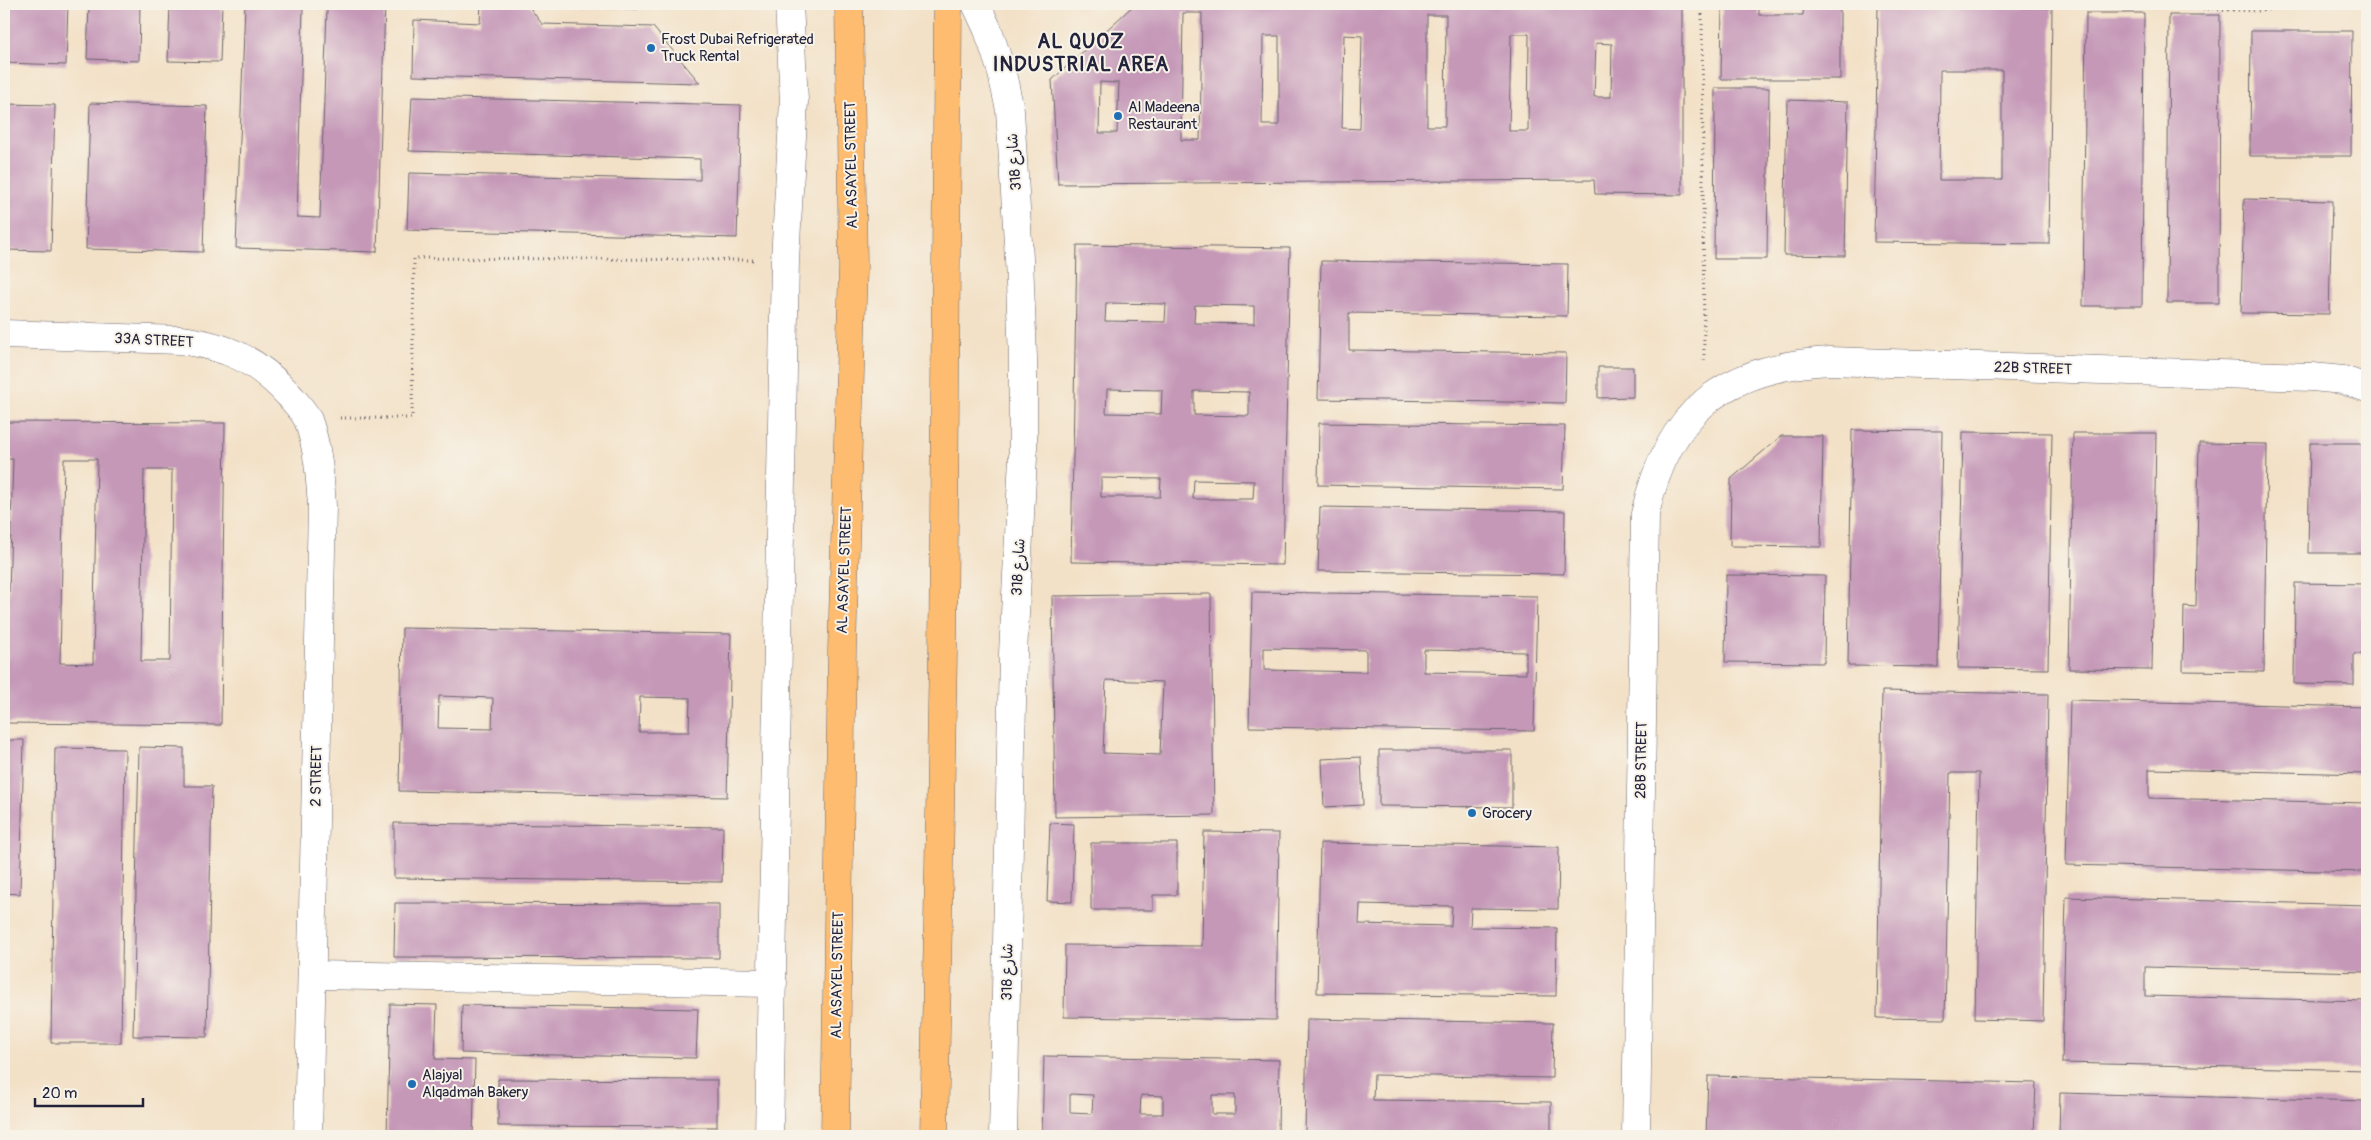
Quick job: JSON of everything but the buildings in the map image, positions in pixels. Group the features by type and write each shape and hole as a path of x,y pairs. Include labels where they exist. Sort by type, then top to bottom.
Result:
{"main road":[{"name":"AL ASAYEL STREET","path":"835,1136 842,643 852,266 848,4"},
{"path":"934,1136 943,653 948,4"}],"street":[{"name":"شارع 318","path":"976,4 988,30 1001,69 1010,110 1023,358 1023,457 1013,654 1003,1136"},
{"path":"769,1136 785,260 794,101 789,5"},
{"name":"33A STREET","path":"4,334 180,340 206,343 231,351 254,363 275,379 307,418"},
{"name":"22B STREET","path":"1705,400 1721,389 1768,370 1798,363 1829,361 2312,377 2343,380 2367,388"},
{"name":"28B STREET","path":"1636,1136 1645,514 1650,489 1671,442 1705,400"},
{"name":"2 STREET","path":"307,418 317,458 322,506 308,1136"},
{"path":"312,975 772,983"}],"path":[{"path":"1702,4 1705,400"},
{"path":"2088,4 2257,10 2276,9 2297,4"},
{"path":"307,418 412,418 414,258 785,260"}],"place":[{"name":"Frost Dubai Refrigerated Truck Rental","path":"651,48"},
{"name":"Al Madeena Restaurant","path":"1118,116"},
{"name":"Grocery","path":"1472,813"},
{"name":"Alajyal Alqadmah Bakery","path":"412,1084"}],"district":[{"name":"AL QUOZ INDUSTRIAL AREA","path":"1081,52"}]}
